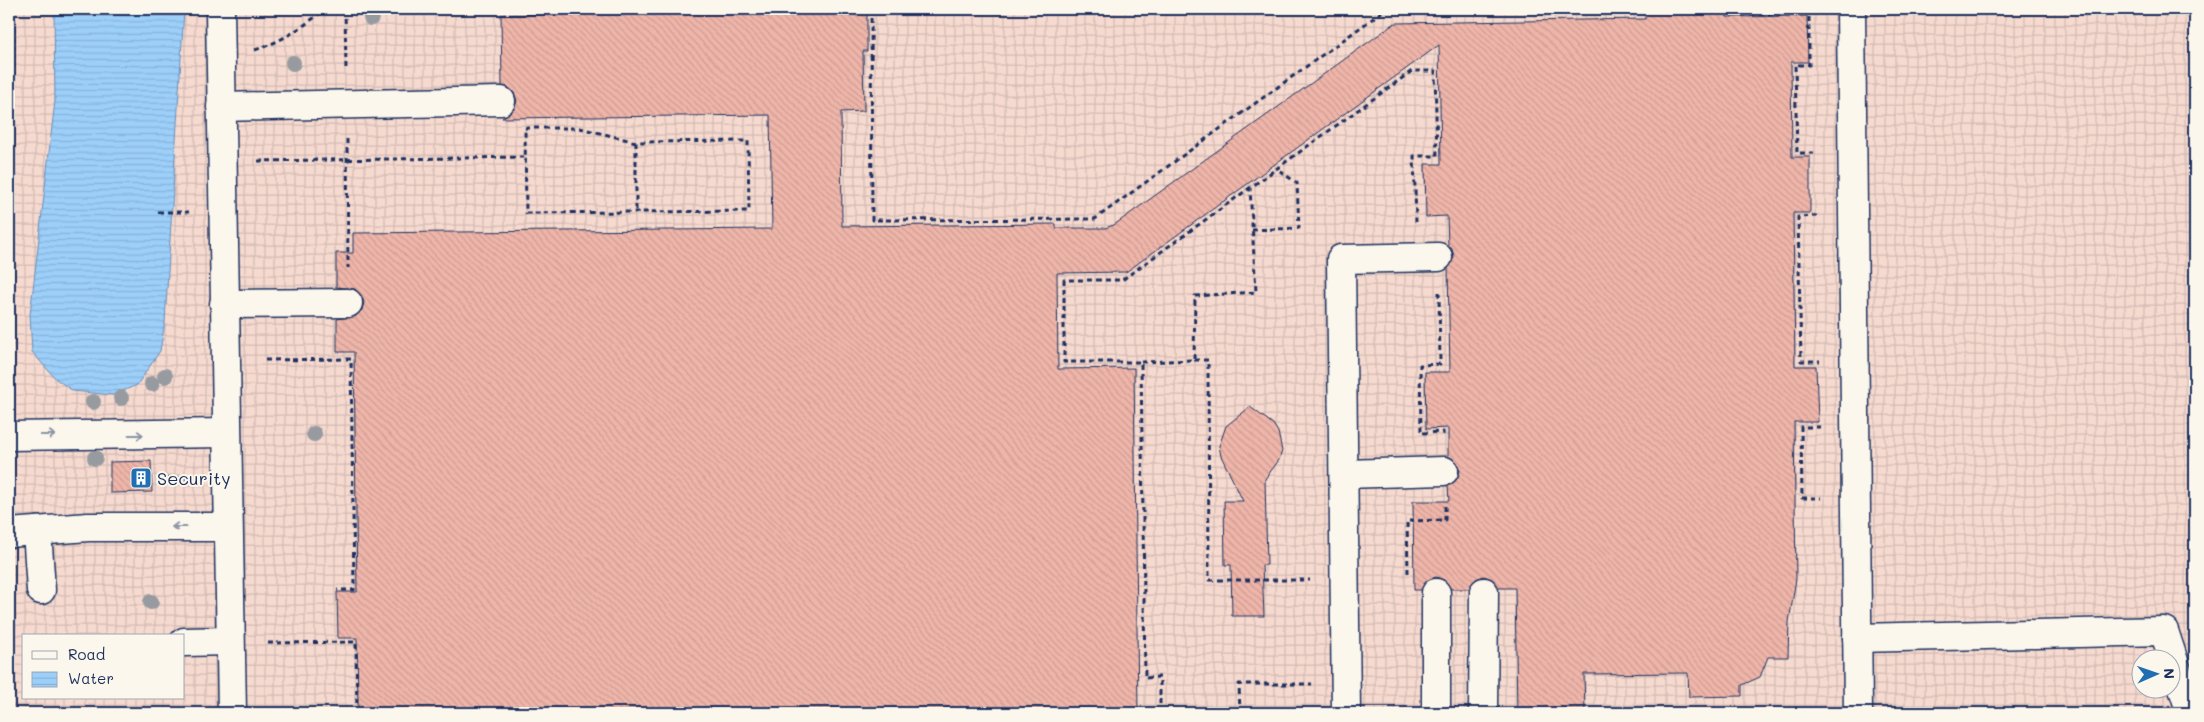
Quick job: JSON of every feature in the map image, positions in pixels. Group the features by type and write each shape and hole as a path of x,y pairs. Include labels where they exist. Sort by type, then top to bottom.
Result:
{"lane":[{"path":"220,9 232,713"},
{"path":"1851,9 1858,713"},
{"path":"222,107 501,101"},
{"path":"1346,713 1341,259 1438,257"},
{"path":"224,304 348,303"},
{"path":"9,436 226,433"},
{"path":"1344,474 1444,471"},
{"path":"9,533 88,527 228,527"},
{"path":"37,531 41,590"},
{"path":"1483,713 1484,592"},
{"path":"1436,593 1436,713"},
{"path":"1857,638 2164,631 2191,713"},
{"path":"185,642 230,641"}],"path":[{"path":"9,212 13,159 14,9"},
{"path":"221,51 250,51 268,46 292,34 326,9"},
{"path":"345,9 348,303"},
{"path":"871,9 872,220 1095,219 1386,9"},
{"path":"1729,9 1729,15 1808,13 1809,65 1795,65 1797,153 1816,153 1816,162"},
{"path":"1345,579 1209,580 1208,360 1064,362 1064,280 1122,280 1412,71 1435,71 1437,156 1414,156 1416,225 1437,224 1440,364 1420,365 1421,433 1443,432 1445,520 1407,521 1408,580"},
{"path":"525,128 580,128 636,142 748,142 749,211 526,213 525,128"},
{"path":"636,142 636,212"},
{"path":"222,161 525,157"},
{"path":"1252,230 1300,228 1297,183 1277,169"},
{"path":"1194,360 1195,296 1256,292 1250,188"},
{"path":"1817,208 1817,217 1798,217 1801,361 1823,361"},
{"path":"158,212 196,212"},
{"path":"265,360 351,358 354,590 337,590"},
{"path":"1141,362 1145,678 1160,677 1160,713"},
{"path":"1824,426 1801,427 1802,498 1856,497"},
{"path":"268,643 356,642 357,713"},
{"path":"1240,713 1239,684 1315,684"}],"shaded area":[{"path":"9,9 2195,9 2195,713 9,713"}],"water":[{"path":"54,9 184,9 165,322 160,351 137,385 113,395 73,391 56,379 32,352 30,315 55,101"}],"building":[{"path":"1645,9 1727,9 1727,17 1807,16 1808,62 1791,62 1792,157 1810,157 1810,213 1793,213 1795,366 1816,366 1818,422 1794,422 1796,579 1789,622 1788,657 1768,657 1760,677 1742,685 1742,696 1689,697 1688,673 1584,674 1585,713 1517,713 1515,588 1499,588 1492,579 1484,576 1476,579 1469,589 1451,589 1444,580 1436,577 1428,580 1421,590 1414,590 1413,501 1449,501 1448,486 1457,479 1460,471 1457,462 1448,456 1448,428 1426,429 1425,372 1450,372 1448,268 1454,257 1452,249 1448,245 1447,216 1426,217 1425,164 1441,164 1439,45 1126,272 1057,273 1058,369 1134,368 1138,713 358,713 357,638 338,638 337,592 357,592 354,352 337,352 337,319 356,316 362,310 364,302 361,295 355,289 336,287 336,253 353,253 353,233 772,229 770,115 502,118 514,109 517,101 514,93 509,88 502,86 501,15 867,11 867,51 863,51 864,111 841,112 842,226 1056,224 1056,228 1105,228 1114,225 1395,23 1645,19"},
{"path":"1250,407 1273,424 1278,432 1282,451 1279,460 1265,479 1267,565 1262,565 1264,616 1232,616 1231,565 1225,565 1224,501 1243,501 1221,456 1219,446 1226,426"},
{"name":"Security","path":"151,461 152,492 110,493 110,462"}],"place":[{"name":"Security","path":"141,478"}]}
